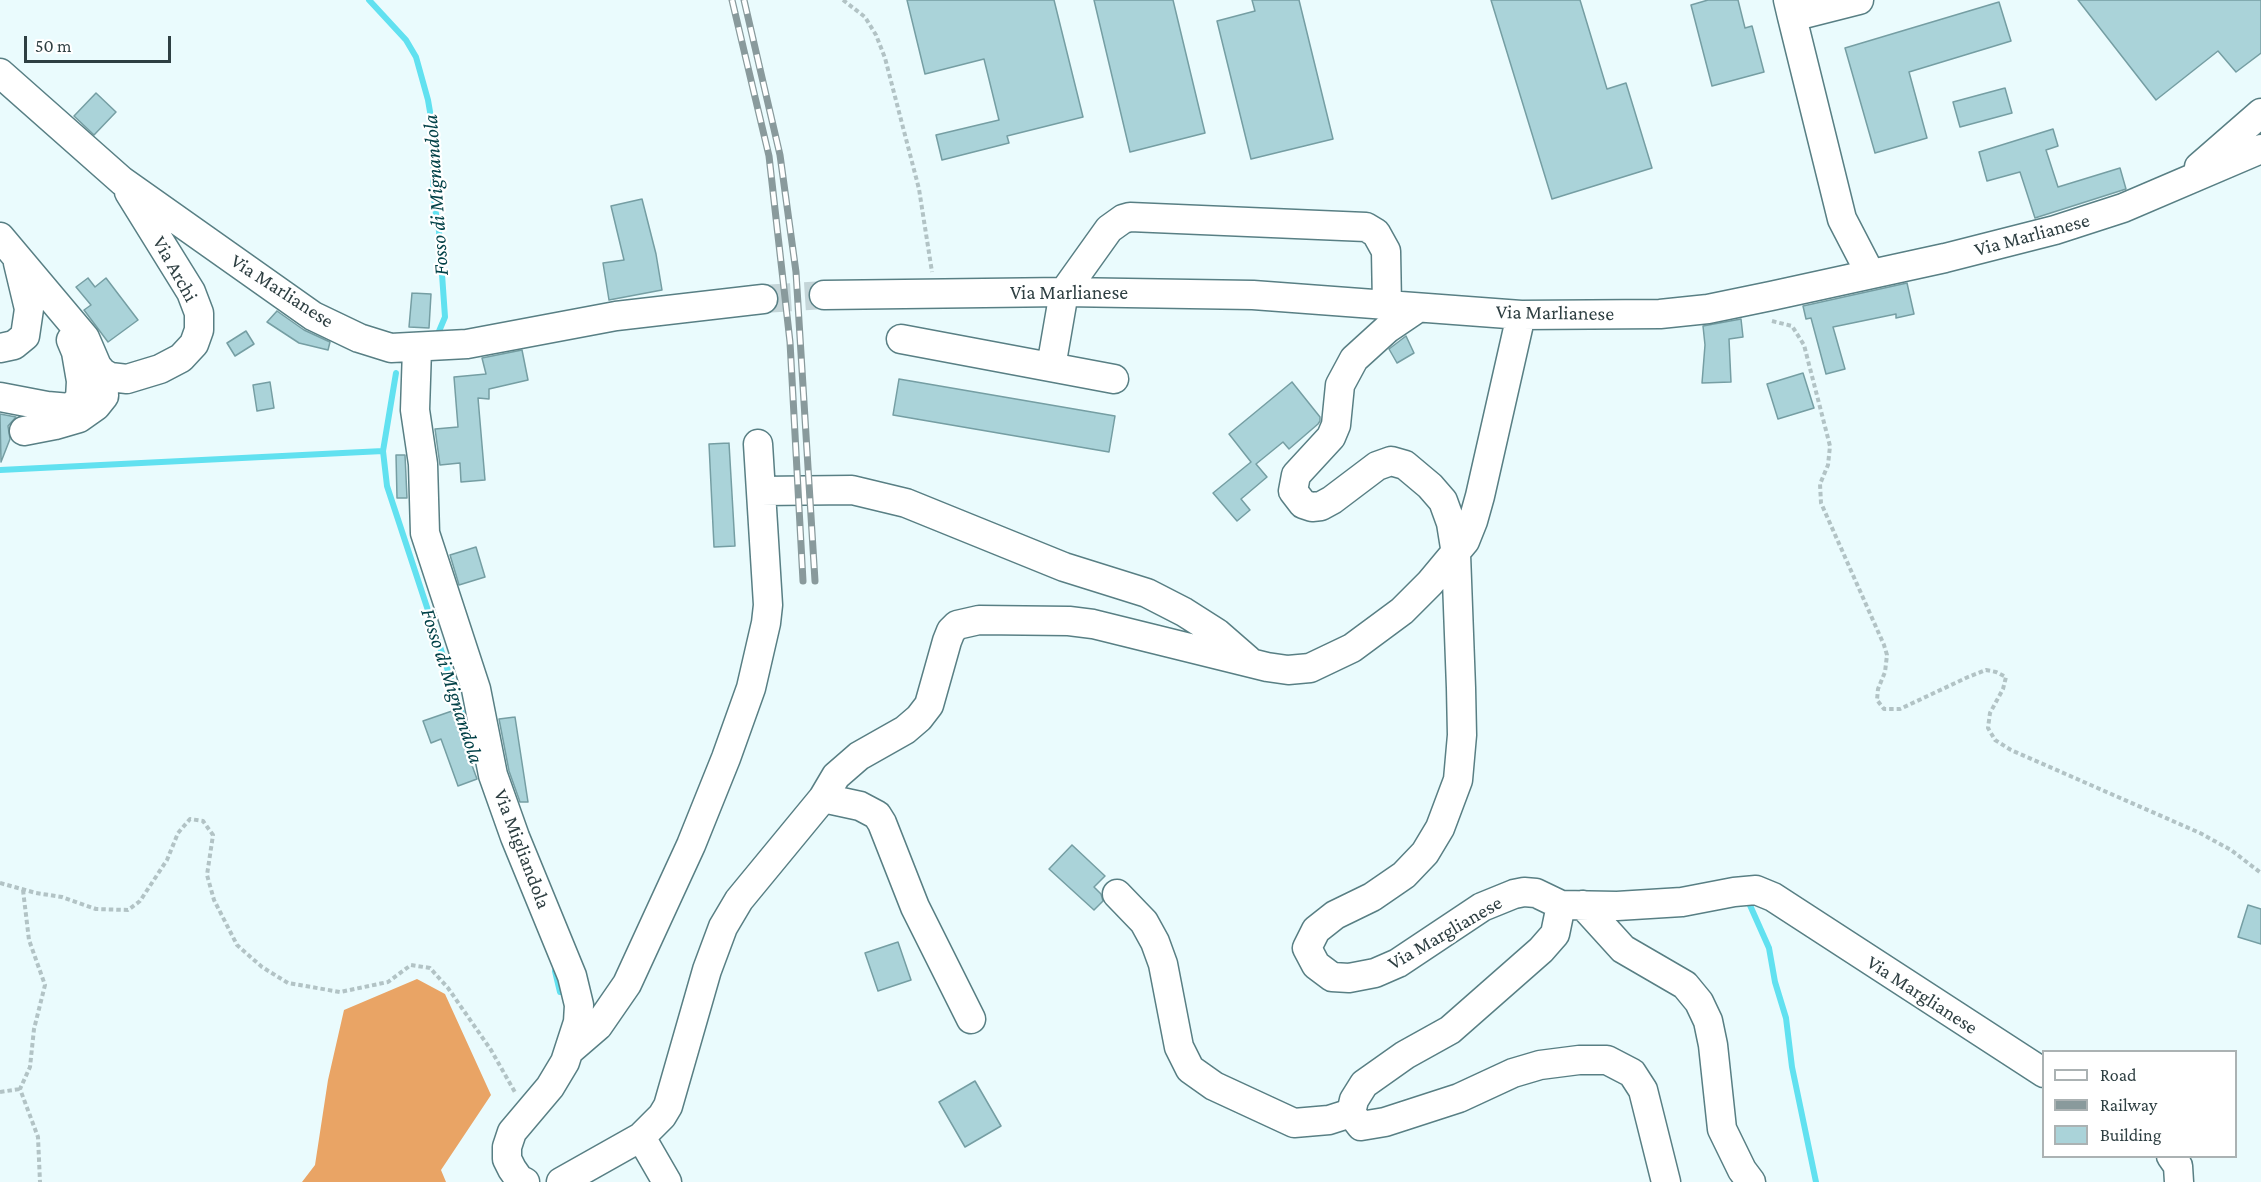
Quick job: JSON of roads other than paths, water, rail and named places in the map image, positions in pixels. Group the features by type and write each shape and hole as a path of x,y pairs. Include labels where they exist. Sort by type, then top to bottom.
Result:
{"street":[{"path":"1859,0 1790,9 1842,219 1870,273"},
{"name":"Via Marlianese","path":"0,74 122,181 313,316 359,338 391,348 417,349 467,344 616,316 763,298"},
{"path":"2181,184 2261,113"},
{"name":"Via Marlianese","path":"824,295 1064,292 1252,295 1521,315 1660,314 1708,309 1746,301 1945,258 2055,230 2123,208 2261,149"},
{"name":"Via Archi","path":"103,373 110,377 127,379 160,369 181,358 194,344 199,330 199,313 191,292 122,181"},
{"path":"1051,367 1064,292 1109,229 1123,219 1137,216 1362,226 1372,229 1381,239 1386,252 1387,305"},
{"path":"1841,280 1842,219"},
{"path":"8,248 85,338 103,373 104,396 79,418 55,426 24,431"},
{"path":"0,348 14,345 25,336 29,309 8,248"},
{"path":"0,397 70,408 80,399 81,381 76,352 55,302"},
{"name":"Via Marglianese","path":"1418,308 1380,334 1354,359 1340,385 1336,425 1331,437 1296,475 1293,491 1303,504 1312,507 1321,506 1384,462 1405,465 1430,486 1443,501 1451,524 1456,554 1462,735 1458,780 1440,828 1425,853 1404,875 1372,897 1335,915 1316,930 1308,948 1316,964 1332,977 1349,978 1375,973 1398,963 1482,907 1524,892 1536,893 1572,905 1617,906 1682,902 1749,890 1762,892 2042,1072"},
{"path":"561,1182 641,1137 656,1123 668,1106 707,970 723,927 766,866 823,798 847,765 905,730 919,718 929,705 951,631 957,625 979,620 1069,621 1093,624 1288,670 1310,668 1352,648 1402,611 1430,583 1465,541 1473,521 1521,315"},
{"path":"901,339 1114,379"},
{"name":"Via Migliandola","path":"417,349 415,410 423,464 425,533 476,689 493,775 515,837 577,992 579,1005 578,1022 569,1052 550,1087 512,1132 507,1147 507,1159 512,1169 519,1179 525,1182"},
{"path":"569,1052 598,1026 627,984 691,845 740,722 757,665 766,623 767,584 758,444"},
{"path":"761,491 852,490 906,503 1064,567 1148,593 1217,633 1252,663"},
{"path":"823,798 860,806 877,815 915,907 971,1019"},
{"path":"1118,894 1144,922 1155,942 1163,963 1179,1047 1190,1069 1214,1086 1294,1123 1329,1120 1351,1113"},
{"path":"1351,1113 1354,1100 1364,1084 1405,1055 1450,1030 1541,950 1555,934 1572,905 1623,948 1685,985 1699,1002 1708,1021 1713,1045 1722,1129 1742,1170 1751,1182"},
{"path":"1351,1113 1361,1126 1385,1122 1459,1098 1513,1073 1540,1065 1579,1060 1607,1060 1632,1073 1643,1090 1666,1182"},
{"path":"641,1137 667,1182"},
{"path":"2172,1158 2178,1166 2179,1182"}],"waterway":[{"name":"Fosso di Mignandola","path":"369,0 406,40 416,57 428,100 435,141 433,183 445,317 437,336"},
{"name":"Fosso di Mignandola","path":"396,373 383,451 387,486 476,756"},
{"path":"0,470 383,451"},
{"path":"1749,903 1769,948 1775,982 1786,1018 1792,1067 1816,1182"},
{"name":"Fosso di Mignandola","path":"555,971 560,992"}],"tunnel":[{"path":"763,299 824,295"}],"railway":[{"path":"732,0 769,156 790,342 803,581"},
{"path":"744,0 780,155 796,272 815,581"}]}
